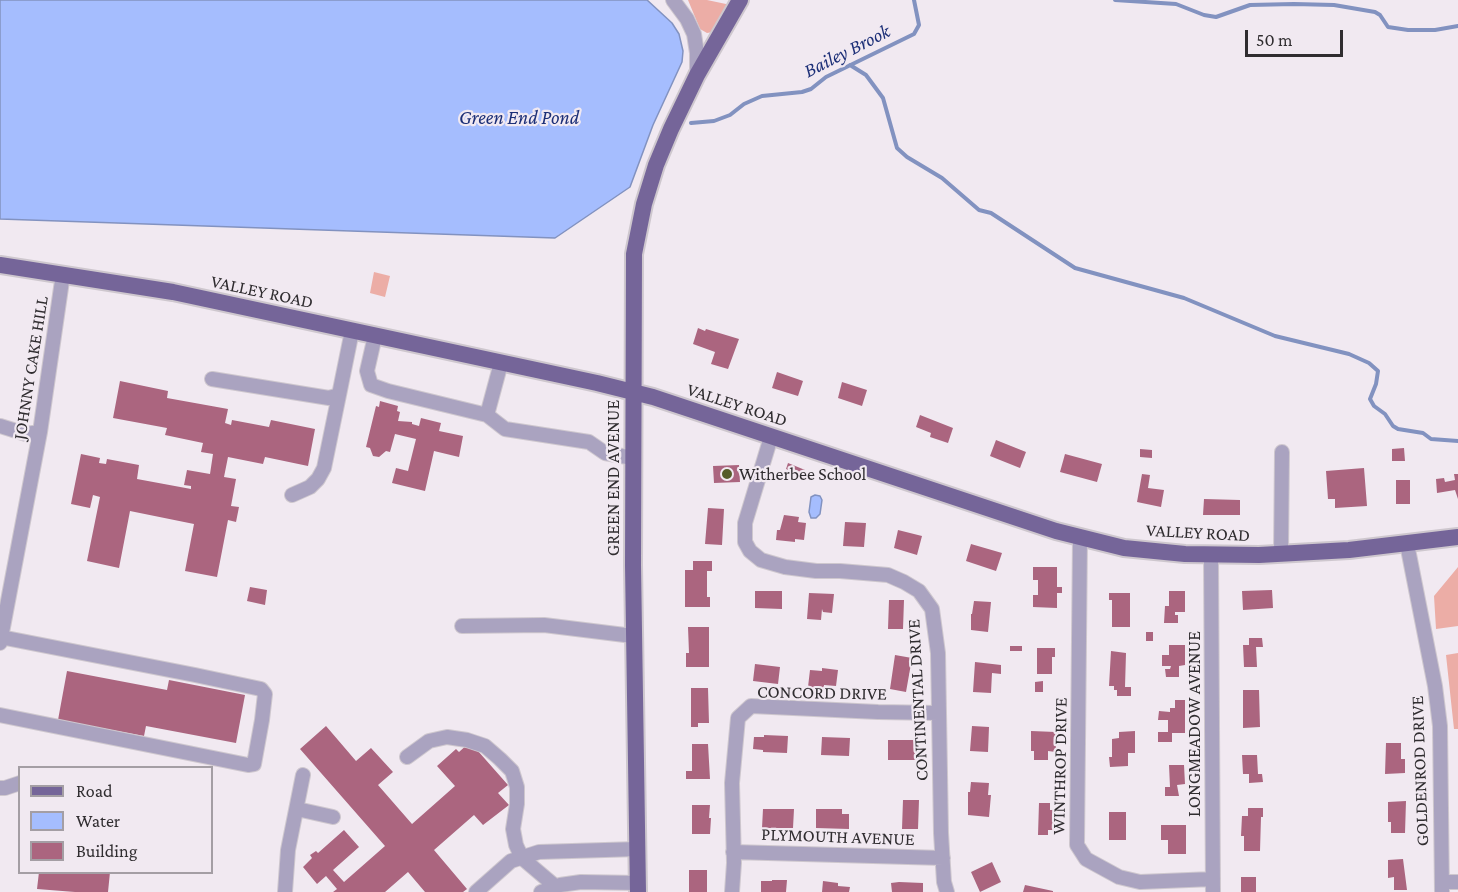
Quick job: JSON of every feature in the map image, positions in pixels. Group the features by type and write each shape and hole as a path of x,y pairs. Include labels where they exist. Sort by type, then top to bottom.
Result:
{"main road":[{"name":"GREEN END AVENUE","path":"638,888 633,636 634,254 644,204 660,156 697,75 736,1"},
{"name":"VALLEY ROAD","path":"0,265 173,292 653,397 963,501 1124,548 1212,556 1281,554 1407,544 1458,537"}],"street":[{"name":"GREEN END AVENUE","path":"673,0 687,19 694,34 697,75"},
{"name":"JOHNNY CAKE HILL","path":"1,640 3,607 40,432 63,274"},
{"path":"292,495 310,487 324,468 352,331"},
{"path":"375,336 367,371 371,385 487,415 505,429 589,442 605,453 633,458"},
{"path":"487,415 501,363"},
{"path":"212,379 329,398 339,395"},
{"path":"0,426 26,434 40,432"},
{"name":"CONTINENTAL DRIVE","path":"771,437 745,523 745,542 750,551 761,560 785,567 816,572 840,571 888,575 919,591 932,609 938,653 942,858 947,892"},
{"path":"1281,452 1281,554"},
{"name":"WINTHROP DRIVE","path":"1080,537 1077,845 1086,859 1119,877 1140,882 1213,886"},
{"name":"GOLDENROD DRIVE","path":"1407,544 1435,686 1440,726 1442,887"},
{"name":"LONGMEADOW AVENUE","path":"1212,556 1213,886"},
{"path":"462,626 544,625 633,636"},
{"path":"0,715 248,765 254,764 265,694 261,689 206,677 1,640"},
{"name":"CONCORD DRIVE","path":"732,892 734,746 738,718 751,706 938,713"},
{"path":"407,757 429,741 447,737 485,746 500,759 512,771 517,787 513,829 516,845 522,858 555,886"},
{"path":"285,892 288,849 303,775"},
{"path":"0,788 18,784"},
{"path":"297,809 333,817"},
{"path":"476,892 511,861 539,852 638,849"},
{"name":"PLYMOUTH AVENUE","path":"733,852 942,858"},
{"path":"541,892 555,886 581,882 638,888"},
{"path":"1442,887 1458,882"}],"shaded area":[{"path":"688,0 707,0 726,4 727,7 713,32 707,33 700,29"},
{"path":"374,272 390,276 385,297 370,293"},
{"path":"1458,567 1458,626 1436,629 1434,596"},
{"path":"1458,653 1458,729 1454,729 1446,655"}],"water":[{"name":"Green End Pond","path":"0,0 647,0 672,23 679,34 683,51 682,62 653,125 630,187 555,238 0,219"},
{"path":"820,496 822,500 820,514 816,518 811,518 809,512 811,497"}],"building":[{"path":"698,328 739,339 728,369 711,364 715,352 693,344"},
{"path":"777,372 803,381 798,396 772,388"},
{"path":"120,381 168,391 167,398 228,409 225,423 231,425 232,420 269,427 271,420 315,429 308,466 265,457 263,464 228,457 224,477 236,479 231,506 239,507 236,522 228,520 217,577 185,571 194,524 130,511 119,568 87,561 100,497 93,495 90,508 71,504 81,454 100,458 99,463 106,464 107,459 139,465 137,479 191,489 191,486 184,485 187,470 210,474 213,454 201,452 203,443 165,435 167,428 113,418"},
{"path":"842,382 867,390 862,406 838,398"},
{"path":"380,401 398,406 397,411 400,412 398,421 412,422 419,426 421,418 441,423 439,431 463,436 459,457 434,451 425,491 392,483 396,468 408,471 416,439 395,434 390,452 386,451 379,457 373,456 370,448 366,447 376,406 379,407"},
{"path":"920,415 953,428 948,443 930,437 931,433 916,427"},
{"path":"996,440 1026,452 1020,468 990,456"},
{"path":"1404,448 1405,461 1392,461 1392,449"},
{"path":"1140,449 1152,450 1152,458 1140,457"},
{"path":"1065,454 1102,464 1097,482 1060,472"},
{"path":"788,463 805,470 802,476 786,469"},
{"name":"Witherbee School","path":"739,465 740,482 714,483 713,466"},
{"path":"1364,468 1367,506 1335,508 1335,499 1328,499 1326,471"},
{"path":"1142,474 1150,475 1148,488 1164,490 1161,507 1137,502"},
{"path":"1454,474 1458,474 1458,499 1455,490 1437,493 1436,479 1444,478 1445,482 1455,480"},
{"path":"1396,480 1410,480 1410,504 1396,504"},
{"path":"1204,499 1240,500 1240,515 1203,515"},
{"path":"708,508 724,509 722,545 705,544"},
{"path":"784,515 799,517 798,522 806,523 804,540 795,539 795,542 776,540 777,530 780,530"},
{"path":"845,522 866,523 864,547 843,546"},
{"path":"898,530 922,536 917,555 894,548"},
{"path":"971,544 1002,553 996,571 966,561"},
{"path":"693,561 712,561 712,571 707,571 707,597 710,597 710,607 685,607 685,570 693,570"},
{"path":"1033,567 1057,567 1057,587 1062,587 1062,593 1057,593 1057,608 1033,607 1033,595 1038,595 1038,580 1033,580"},
{"path":"250,587 267,590 265,605 247,601"},
{"path":"1272,590 1273,608 1243,610 1242,591"},
{"path":"755,591 782,591 782,609 755,608"},
{"path":"1169,591 1185,591 1185,612 1175,612 1175,615 1178,615 1178,623 1164,623 1165,606 1169,606"},
{"path":"809,593 834,594 832,613 823,612 822,609 821,620 807,619"},
{"path":"1109,593 1130,593 1130,627 1112,627 1112,600 1109,600"},
{"path":"889,600 904,600 903,629 888,629"},
{"path":"974,601 991,602 988,632 971,630"},
{"path":"688,627 709,627 709,667 686,667 686,653 689,653"},
{"path":"1146,632 1153,632 1153,641 1146,641"},
{"path":"1249,638 1262,638 1263,647 1256,647 1257,667 1244,667 1243,645 1249,645"},
{"path":"1169,645 1185,645 1185,665 1179,666 1179,677 1166,677 1165,669 1170,669 1171,666 1162,666 1162,655 1169,655"},
{"path":"1010,646 1022,646 1022,651 1010,651"},
{"path":"1037,648 1055,648 1055,657 1052,657 1052,674 1037,674"},
{"path":"1111,651 1126,653 1125,687 1131,687 1131,696 1117,696 1114,686 1109,686"},
{"path":"895,655 912,658 906,692 890,689"},
{"path":"975,662 1001,665 1001,674 992,673 991,693 973,692"},
{"path":"755,664 780,667 778,684 753,681"},
{"path":"822,668 838,670 836,686 824,685 824,689 808,687 810,670 822,671"},
{"path":"67,671 167,690 169,680 245,695 236,743 146,726 144,736 58,720"},
{"path":"1043,681 1043,692 1035,692 1035,682"},
{"path":"691,688 708,688 709,723 698,723 698,727 691,727"},
{"path":"1243,690 1259,690 1260,727 1243,728"},
{"path":"1175,700 1185,700 1185,733 1172,733 1172,742 1158,742 1158,732 1168,732 1168,720 1158,720 1159,711 1170,712 1170,708 1175,708"},
{"path":"326,726 356,761 371,748 393,772 378,785 412,824 455,786 437,766 456,749 459,752 470,742 508,785 498,793 509,805 483,825 474,815 434,850 467,889 463,892 425,892 408,872 385,892 333,892 337,889 326,876 317,884 303,867 312,858 310,855 316,851 318,853 344,830 359,847 333,870 344,882 385,846 300,749"},
{"path":"972,726 989,727 988,752 970,751"},
{"path":"1031,731 1056,732 1056,752 1048,751 1048,760 1034,760 1034,751 1031,751"},
{"path":"1135,731 1135,753 1128,753 1128,766 1110,767 1112,739 1119,738 1119,732"},
{"path":"764,735 788,736 787,753 763,752 763,750 753,749 754,737 764,737"},
{"path":"822,737 850,738 849,756 821,755"},
{"path":"888,740 917,740 917,760 888,760"},
{"path":"1386,743 1401,743 1401,759 1405,759 1405,773 1385,774"},
{"path":"692,744 708,744 710,779 686,779 686,771 692,771"},
{"path":"1242,755 1257,755 1258,774 1262,774 1263,782 1249,783 1249,774 1243,774"},
{"path":"1169,765 1184,765 1185,784 1177,785 1179,796 1165,796 1165,787 1170,787"},
{"path":"971,782 989,783 988,795 991,795 989,817 968,815 968,792 970,792"},
{"path":"903,800 919,800 918,829 902,829"},
{"path":"1406,801 1405,833 1391,833 1391,822 1388,822 1388,802"},
{"path":"1039,803 1050,803 1050,810 1055,810 1055,830 1048,830 1048,835 1038,835"},
{"path":"692,805 710,805 710,834 692,834"},
{"path":"1248,808 1263,808 1260,851 1244,851 1244,836 1241,836 1242,816 1248,816"},
{"path":"763,809 794,809 793,828 762,828"},
{"path":"816,809 842,809 842,814 849,814 849,829 816,828"},
{"path":"1109,812 1126,812 1126,840 1109,840"},
{"path":"1161,825 1186,825 1186,854 1168,854 1168,840 1161,840"},
{"path":"1403,859 1407,890 1394,890 1394,877 1388,878 1388,860"},
{"path":"992,862 1001,882 980,892 971,872"},
{"path":"689,870 707,870 707,892 689,892"},
{"path":"39,874 110,874 108,892 37,889"},
{"path":"1241,877 1256,877 1256,892 1241,892"},
{"path":"787,880 786,892 761,892 761,881"},
{"path":"823,881 850,887 849,892 822,892"},
{"path":"891,883 923,883 923,892 892,892"},
{"path":"1025,885 1053,891 1053,892 1023,892"}],"waterway":[{"name":"Bailey Brook","path":"691,123 714,121 730,115 744,104 762,96 811,89 826,77 914,34 919,25 914,0"},
{"name":"Bailey Brook","path":"1115,0 1176,4 1204,15 1216,17 1250,5 1334,5 1375,12 1380,15 1388,27 1435,30 1458,26"},
{"path":"850,65 866,75 883,98 897,148 907,157 942,178 979,210 991,213 1075,268 1184,298 1275,336 1349,354 1369,363 1378,371 1370,399 1393,426 1423,433 1431,439 1458,441"}],"place":[{"name":"Witherbee School","path":"727,474"}]}
